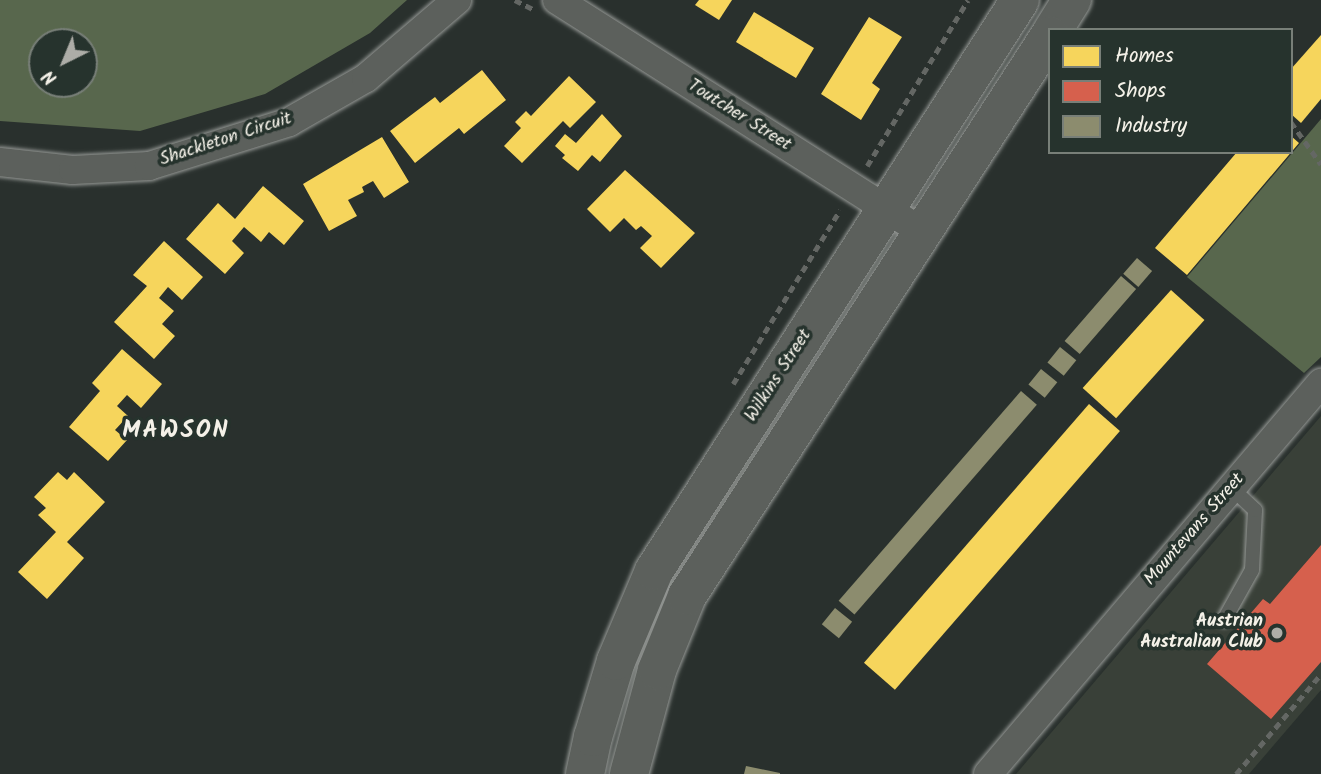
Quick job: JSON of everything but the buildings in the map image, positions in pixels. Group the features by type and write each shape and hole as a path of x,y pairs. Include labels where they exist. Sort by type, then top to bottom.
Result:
{"street":[{"name":"Shackleton Circuit","path":"0,162 73,170 149,166 289,122 366,78 457,0"},
{"name":"Toutcher Street","path":"557,0 921,231"},
{"name":"Wilkins Street","path":"585,774 616,661 654,572 1020,0"},
{"path":"1054,28 1072,0"},
{"path":"629,774 657,670 687,596 1048,38"},
{"name":"Mountevans Street","path":"988,774 1321,383"}],"lane":[{"path":"1224,620 1252,570 1255,510 1231,488"}],"path":[{"path":"1293,125 1321,164"},
{"path":"1236,774 1321,674"}],"shaded area":[{"path":"1321,416 1321,690 1249,774 1016,774"}],"green space":[{"path":"0,0 407,0 370,33 265,94 140,131 0,121"},
{"path":"1321,119 1321,357 1304,373 1187,277"}],"place":[{"name":"Austrian Australian Club","path":"1277,633"}],"district":[{"name":"MAWSON","path":"176,431"}]}
